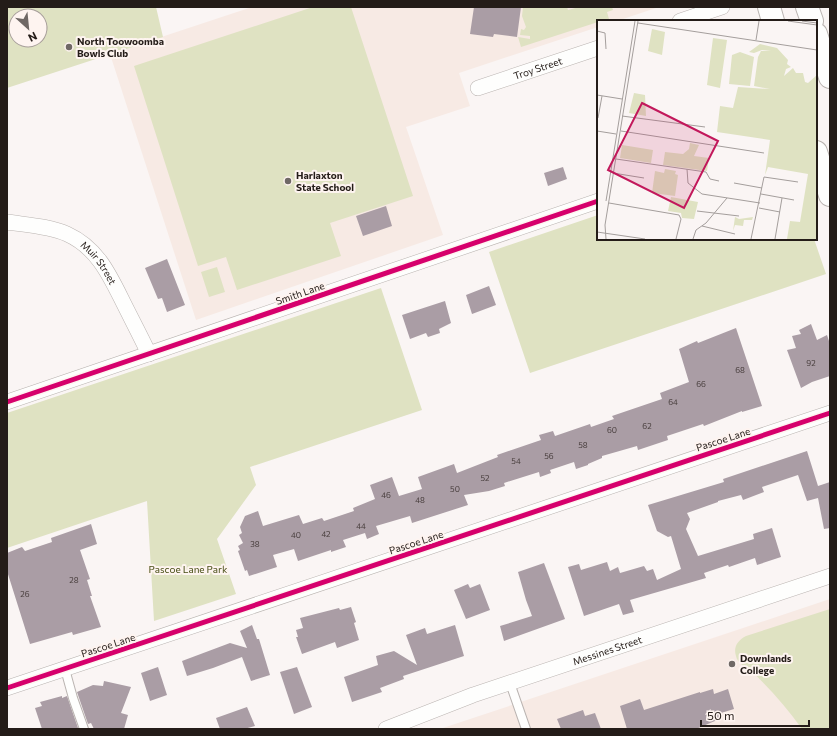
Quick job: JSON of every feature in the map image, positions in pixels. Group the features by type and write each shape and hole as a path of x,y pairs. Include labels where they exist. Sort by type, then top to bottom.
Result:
{"highway":[{"path":"769,7 773,20"},
{"path":"807,7 812,20"},
{"path":"817,37 830,77"},
{"path":"817,155 830,195"}],"street":[{"path":"683,20 722,7"},
{"name":"Troy Street","path":"478,88 597,48"},
{"name":"Smith Lane","path":"7,402 597,201"},
{"name":"Muir Street","path":"7,222 46,228 66,234 85,244 94,253 109,274 149,354"},
{"name":"Pascoe Lane","path":"7,688 830,413"},
{"name":"Messines Street","path":"386,729 510,683 830,576"}],"lane":[{"path":"65,669 84,729"},
{"path":"510,683 526,729"}],"shaded area":[{"name":"Harlaxton State School","path":"252,7 659,7 620,20 597,20 597,27 459,73 470,106 406,127 443,235 196,320 110,54"},
{"name":"Downlands College","path":"830,599 830,729 440,729"}],"green space":[{"name":"North Toowoomba Bowls Club","path":"7,7 156,7 163,37 7,88"},
{"path":"313,7 351,7 413,196 330,223 341,256 237,290 226,257 198,266 134,66"},
{"path":"523,7 567,7 568,10 579,7 612,7 613,10 607,12 609,19 597,20 597,22 521,47 518,37 530,39 530,36 520,35 521,29 524,30 526,27 522,16"},
{"path":"597,215 597,240 814,240 826,274 530,373 489,252"},
{"path":"217,267 225,292 209,297 201,272"},
{"name":"Pascoe Lane Park","path":"381,288 422,410 250,467 256,485 217,539 236,594 154,621 147,501 7,548 7,413"},
{"path":"830,609 830,729 802,729 772,691 738,661 735,650 739,642 746,636"}],"building":[{"path":"474,7 521,7 517,37 494,34 493,37 470,34"},
{"path":"563,167 567,179 548,186 544,173"},
{"path":"386,206 392,226 363,236 356,216"},
{"path":"167,259 185,305 167,312 162,298 158,299 145,268"},
{"path":"489,286 496,305 472,314 466,295"},
{"path":"445,301 451,323 439,329 440,333 428,337 426,333 410,339 402,315"},
{"path":"811,324 817,340 827,335 830,344 830,376 812,382 801,388 787,350 796,348 792,336 801,334 799,330"},
{"path":"736,328 762,406 742,411 704,426 703,424 667,436 668,440 638,450 637,446 602,456 602,458 588,465 576,469 574,462 550,470 551,473 540,477 539,472 504,483 505,486 489,491 464,495 468,505 412,523 410,516 376,526 379,534 367,539 365,533 343,540 346,547 331,552 331,550 298,561 294,549 273,555 277,567 249,576 247,570 245,571 238,551 240,550 238,546 243,543 239,535 242,533 240,527 245,516 258,511 263,526 299,515 303,524 322,518 324,521 354,511 353,508 375,499 370,485 392,477 399,496 422,489 418,477 454,464 457,473 498,457 497,455 541,440 539,435 553,431 555,436 590,424 591,427 614,419 612,416 662,399 660,393 689,382 679,349 697,341 698,343"},
{"path":"807,451 818,486 830,482 830,528 824,529 818,498 807,501 798,475 762,487 764,492 743,500 741,495 718,501 687,513 690,519 686,529 698,556 754,539 753,534 772,528 781,557 757,565 755,558 729,567 728,565 704,573 706,578 630,600 634,612 623,615 619,604 584,616 568,567 579,564 581,570 607,562 610,571 618,567 620,573 644,566 647,571 653,569 657,580 681,569 671,536 668,537 657,531 648,505 724,482 723,479"},
{"path":"91,524 97,544 80,550 90,579 87,580 92,596 90,596 101,627 73,635 72,632 30,644 7,571 7,553 22,547 25,551 52,542 51,538"},
{"path":"544,563 565,619 504,641 500,626 532,616 518,572"},
{"path":"468,584 470,588 480,584 490,610 466,619 454,590"},
{"path":"351,607 356,622 354,623 359,640 337,648 335,642 302,654 296,637 298,637 296,630 303,628 300,618 339,608 340,610"},
{"path":"252,625 257,639 259,639 270,675 251,681 242,657 187,676 182,661 230,643 247,648 240,631"},
{"path":"455,625 464,656 403,676 404,679 380,688 382,692 352,702 344,677 378,665 376,656 394,651 417,665 406,635 425,628 427,634"},
{"path":"158,667 167,695 150,701 141,673"},
{"path":"297,667 312,707 294,714 280,672"},
{"path":"104,681 131,687 121,713 128,715 124,729 94,729 91,723 88,724 77,692 93,685 103,686"},
{"path":"713,689 714,694 728,689 734,709 721,713 722,718 696,729 627,729 620,706 640,699 644,710"},
{"path":"62,696 62,698 67,696 78,728 42,729 35,708 42,706 40,702"},
{"path":"247,707 255,726 244,729 220,729 216,718"},
{"path":"583,710 585,716 595,713 601,729 561,729 557,719"}],"cycle path":[{"path":"7,402 597,201"},
{"path":"7,688 830,413"}],"place":[{"name":"North Toowoomba Bowls Club","path":"69,47"},
{"name":"Harlaxton State School","path":"288,181"},
{"name":"Downlands College","path":"732,664"}]}
